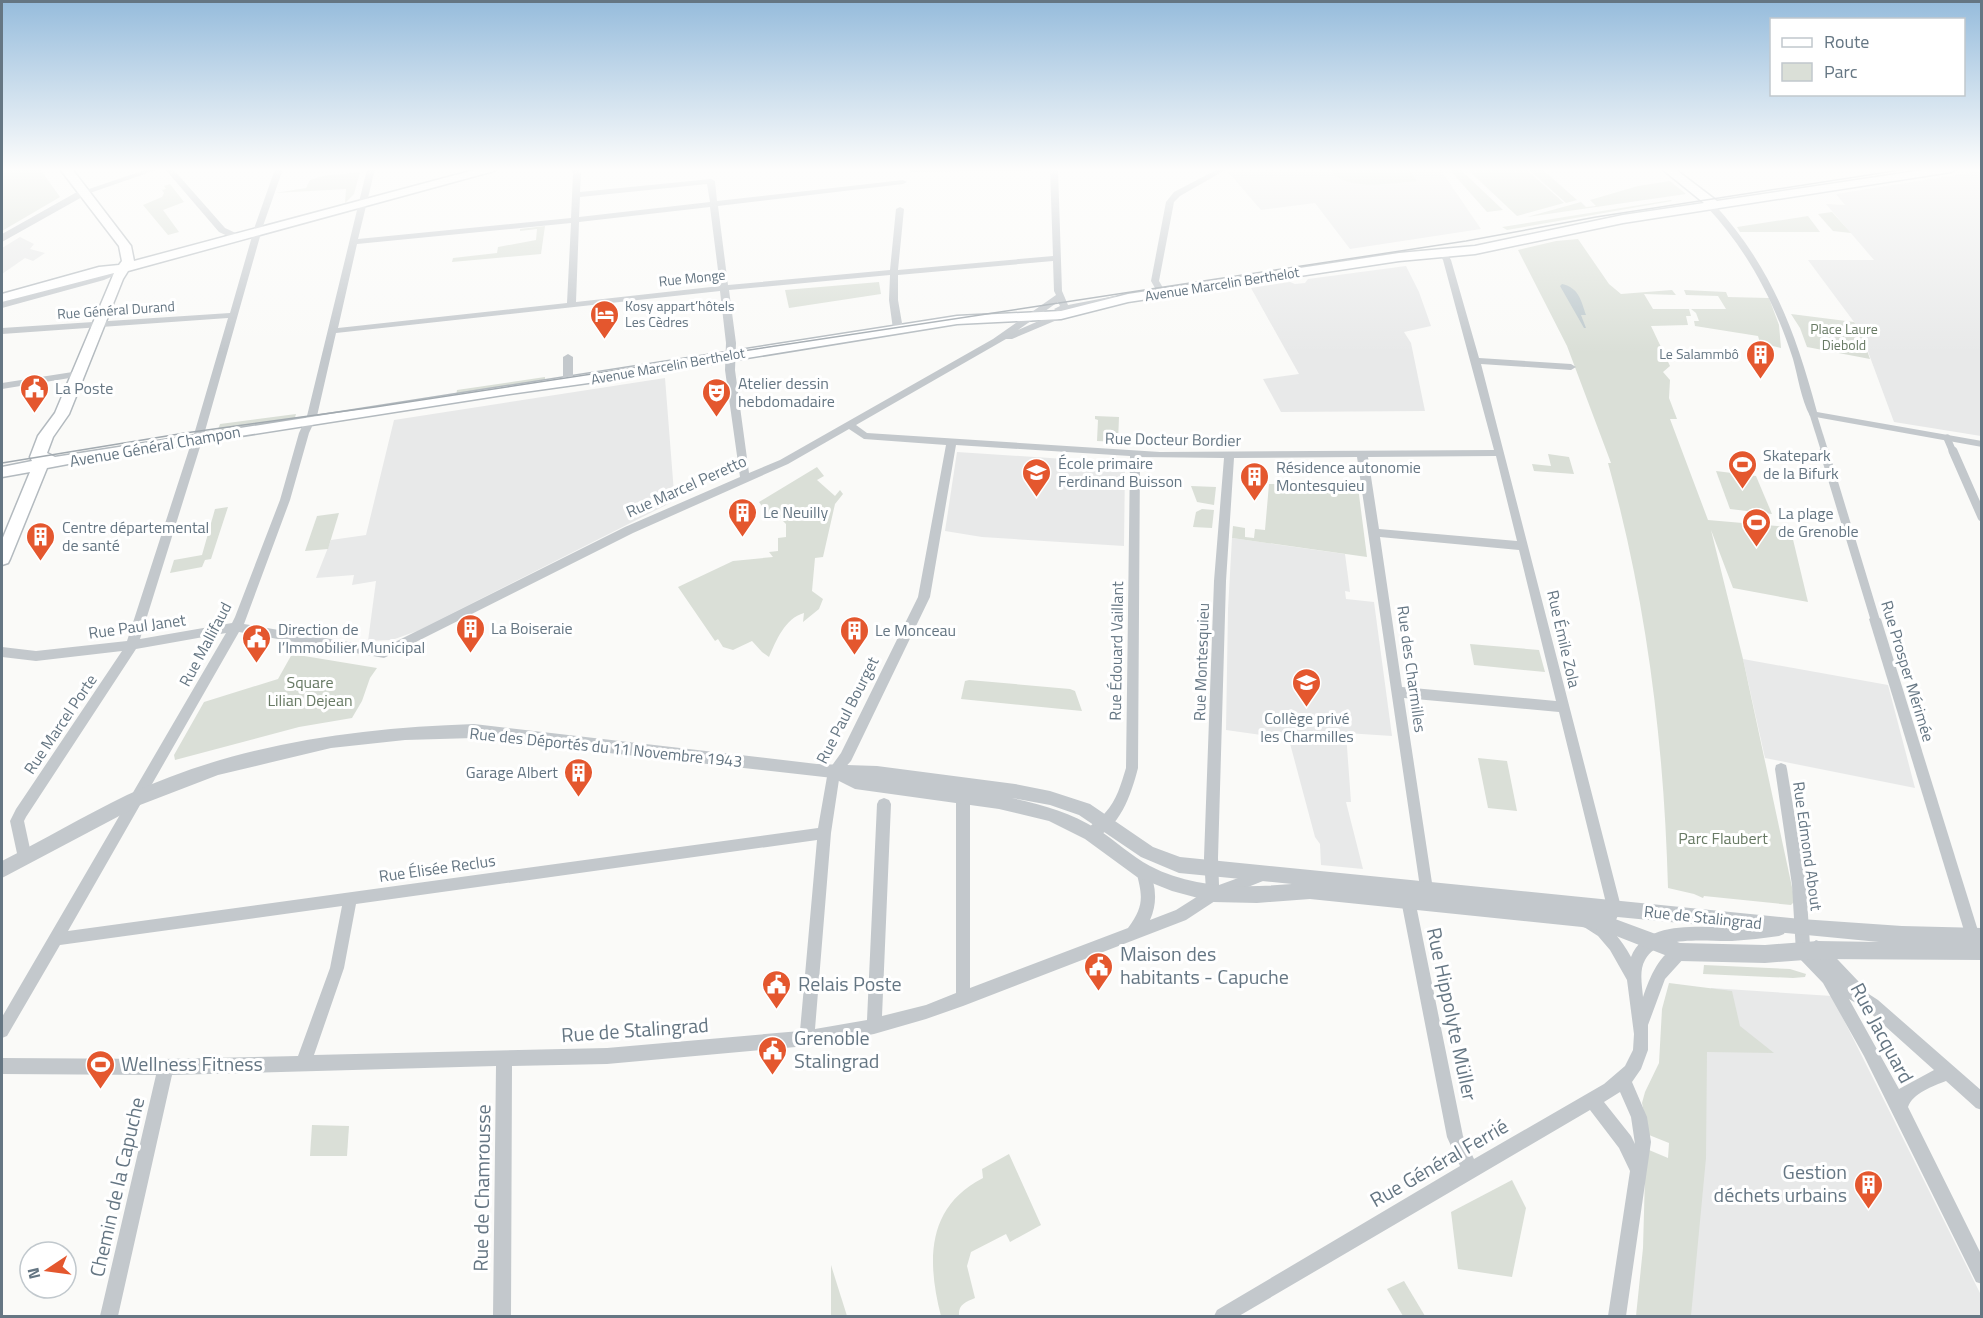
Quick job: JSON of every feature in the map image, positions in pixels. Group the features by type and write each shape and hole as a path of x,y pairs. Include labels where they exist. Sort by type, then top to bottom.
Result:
{"main road":[{"path":"113,231 135,255 156,258"},
{"path":"2,298 104,270 124,268 258,231"},
{"name":"Avenue Marcelin Berthelot","path":"309,421 503,390 568,383 957,320 1028,318 1162,292 1399,257 1487,248 1561,231"},
{"path":"2,559 41,465 51,454 59,434 62,414 116,279 128,261 125,246"},
{"name":"Avenue Général Champon","path":"2,472 100,453 309,421"}],"street":[{"path":"2,238 15,231"},
{"path":"213,243 222,231"},
{"path":"223,231 237,237"},
{"name":"Rue Marcel Porte","path":"25,858 17,821 21,813 132,645 197,438 258,231"},
{"name":"Rue Mallifaud","path":"2,1031 134,800 237,627 285,500 309,421 357,231"},
{"path":"355,243 475,231"},
{"path":"571,304 574,231"},
{"path":"717,231 745,478"},
{"path":"898,231 895,272 898,329"},
{"path":"1054,231 1059,297 1063,311"},
{"path":"1162,292 1155,281 1165,231"},
{"path":"1733,231 1769,286 1801,369 1813,414 1982,444"},
{"name":"Rue Émile Zola","path":"1443,253 1500,453 1562,707 1586,791 1610,916"},
{"name":"Rue Monge","path":"332,332 724,288 1055,258"},
{"path":"2,305 101,278 124,268"},
{"name":"Rue Marcel Peretto","path":"384,653 628,530 784,462 996,340 1059,297"},
{"name":"Rue Marcel Peretto","path":"996,340 1063,311"},
{"name":"Rue Général Durand","path":"2,331 233,315"},
{"path":"568,357 568,383"},
{"path":"1475,361 1571,367"},
{"path":"2,386 79,374"},
{"name":"Rue Prosper Mérimée","path":"1813,414 1875,619 1979,942"},
{"name":"Rue Docteur Bordier","path":"850,425 864,436 1135,454 1229,456 1500,453"},
{"path":"1947,438 1982,517"},
{"name":"Rue Paul Bourget","path":"807,1038 824,833 834,771 846,757 924,597 951,443"},
{"name":"Rue Édouard Vaillant","path":"1091,834 1106,822 1121,804 1132,768 1135,454"},
{"name":"Rue des Charmilles","path":"1366,454 1374,533 1426,896"},
{"name":"Rue Montesquieu","path":"1212,869 1220,591 1229,456"},
{"path":"1374,533 1523,546"},
{"name":"Rue Paul Janet","path":"2,652 36,656 132,645 237,627 384,653"},
{"path":"1398,692 1562,707"},
{"name":"Rue des Déportés du 11 Novembre 1943","path":"2,870 134,800 216,768 301,747 369,736 496,732 834,771 877,773 1015,791 1062,801 1084,809 1147,852 1172,863 1264,874"},
{"name":"Rue Edmond About","path":"1781,769 1799,885 1801,927 1811,951"},
{"name":"Rue des Déportés du 11 Novembre 1943","path":"834,771 855,782 1024,806 1052,814 1091,834 1143,871 1172,883 1213,894"},
{"path":"963,797 963,999"},
{"path":"874,1026 884,804"},
{"name":"Rue Élisée Reclus","path":"56,939 824,833"},
{"path":"1212,869 1213,894"},
{"path":"1132,935 1147,915 1149,903 1143,871"},
{"name":"Rue de Stalingrad","path":"2,1066 163,1067 304,1062 504,1060 618,1056 807,1038 874,1026 963,999 1181,915 1213,894 1264,874 1407,894 1610,916 1801,927 1979,942"},
{"name":"Rue de Stalingrad","path":"1213,894 1257,896 1310,891 1407,894"},
{"name":"Rue Hippolyte Müller","path":"1407,894 1455,1137 1470,1169"},
{"name":"Rue de Stalingrad","path":"1426,896 1583,919 1610,916 1652,943 1680,952 1765,954 1979,942"},
{"path":"304,1062 337,968 350,899"},
{"name":"Rue de Stalingrad","path":"1583,919 1594,924 1609,938 1626,961 1633,977"},
{"path":"1652,943 1689,934 1734,934 1801,927"},
{"name":"Rue Général Ferrié","path":"1223,1317 1622,1081 1637,1064 1641,1021 1633,977 1637,954 1652,943"},
{"path":"1811,951 1828,978 1873,1005"},
{"path":"1811,951 1982,1102"},
{"name":"Rue Général Ferrié","path":"1641,1021 1659,974 1680,952"},
{"name":"Rue Jacquard","path":"1828,978 1852,1017 1982,1276"},
{"name":"Rue de Chamrousse","path":"502,1317 504,1060"},
{"name":"Chemin de la Capuche","path":"109,1317 164,1078 163,1067"},
{"name":"Rue Jacquard","path":"1899,1108 1905,1095 1923,1083 1948,1072"},
{"path":"1617,1317 1639,1172 1642,1128 1635,1102 1622,1081"},
{"path":"1592,1100 1625,1142 1639,1172"}],"shaded area":[{"path":"1336,231 1471,231 1350,249"},
{"path":"1849,231 1981,231 1981,436 1894,422 1860,330 1808,260 1874,260"},
{"path":"20,237 34,244 30,249 45,253 33,261 25,258 2,274 2,248"},
{"path":"1406,266 1419,292 1431,326 1404,332 1411,343 1425,411 1281,412 1263,379 1299,374 1251,288 1290,282 1305,283 1308,279"},
{"path":"1562,284 1572,288 1583,304 1586,315 1581,315 1586,328 1560,286"},
{"path":"665,378 674,493 672,502 417,631 392,640 368,641 376,581 352,585 354,575 316,578 331,540 366,535 394,420"},
{"name":"École primaire Ferdinand Buisson","path":"957,452 1125,463 1124,546 982,537 945,531"},
{"name":"Collège privé les Charmilles","path":"1232,538 1345,554 1350,592 1345,591 1346,599 1374,602 1392,736 1346,733 1351,802 1346,802 1363,869 1321,865 1320,844 1315,837 1288,736 1276,737 1226,730"},
{"path":"1743,659 1888,685 1915,788 1765,758"},
{"path":"1711,988 1832,996 1981,1295 1981,1316 1687,1316"}],"green space":[{"path":"164,231 179,232 168,235"},
{"path":"537,231 544,231 541,254 452,262 453,258 497,253 498,247 536,240"},
{"path":"1739,231 1820,232 1740,232"},
{"path":"1833,231 1849,231 1851,233"},
{"name":"Parc Flaubert","path":"1578,239 1609,284 1621,294 1672,290 1676,295 1644,294 1653,309 1689,309 1691,316 1686,316 1688,325 1651,326 1670,366 1663,372 1670,380 1669,398 1677,419 1670,419 1708,520 1790,527 1808,602 1733,588 1711,530 1743,659 1795,901 1791,905 1704,896 1703,898 1668,888 1658,727 1651,674 1633,568 1608,463 1611,463 1567,346 1518,250 1556,241"},
{"path":"879,282 881,294 789,308 785,290"},
{"path":"1684,290 1726,292 1728,297 1769,298 1779,325 1781,348 1760,343 1758,336 1695,326 1694,321 1699,321 1696,313 1691,309 1726,309 1718,296 1686,295"},
{"name":"Place Laure Diebold","path":"1791,314 1854,322 1860,330 1870,359 1807,347 1800,328"},
{"path":"545,377 545,383 456,396 457,390"},
{"path":"296,414 294,421 217,432 220,424"},
{"path":"1095,416 1119,417 1118,442 1097,441 1098,420"},
{"path":"1548,454 1569,457 1574,474 1534,471 1532,464 1551,466"},
{"path":"817,467 824,476 817,480 835,496 840,490 843,494 835,504 823,557 815,558 812,591 823,599 819,609 803,622 804,613 786,625 769,657 752,641 733,650 723,647 718,639 715,641 678,587 733,561 773,557 769,552 778,551 778,538 786,537 786,524 777,515 765,516 766,512 759,502"},
{"name":"Skatepark de la Bifurk","path":"1716,471 1756,476 1772,514 1730,509"},
{"path":"1269,484 1277,484 1279,488 1342,487 1341,484 1347,487 1358,487 1367,557 1232,538 1233,526 1245,528 1245,537 1254,538 1255,529 1265,530"},
{"path":"1191,486 1216,487 1214,505 1197,502"},
{"path":"228,507 211,559 205,560 202,567 170,573 174,560 202,555 215,509"},
{"path":"1202,509 1214,510 1212,528 1193,527 1196,512"},
{"path":"339,513 328,549 305,551 317,516"},
{"path":"1470,644 1539,650 1545,672 1474,665"},
{"name":"Square Lilian Dejean","path":"292,654 377,668 352,718 299,727 175,760 174,755 204,702 278,679"},
{"path":"965,681 1070,689 1075,691 1082,711 961,699"},
{"path":"1478,758 1507,761 1517,811 1488,808"},
{"path":"1704,965 1790,969 1806,974 1805,977 1793,978 1703,974"},
{"path":"1669,983 1732,991 1740,1026 1774,1053 1707,1052 1706,1158 1691,1316 1636,1316 1643,1248 1645,1176 1649,1150 1668,1158 1669,1143 1649,1135 1642,1103 1659,1063 1662,1009"},
{"path":"312,1125 349,1126 347,1156 310,1156"},
{"path":"1009,1154 1041,1225 1010,1242 1006,1234 971,1252 967,1266 975,1298 963,1304 959,1316 941,1316 936,1296 933,1256 935,1238 941,1220 950,1204 964,1190 983,1178 982,1169"},
{"path":"1512,1180 1526,1208 1512,1277 1458,1269 1451,1212"},
{"path":"831,1265 847,1316 831,1316"},
{"path":"1404,1281 1425,1316 1403,1316 1387,1289"}],"tram line":[{"path":"2,463 185,433 375,407 1523,231"}],"place":[{"name":"Kosy appart’hôtels Les Cèdres","path":"604,340"},
{"name":"Le Salammbô","path":"1760,380"},
{"name":"La Poste","path":"34,414"},
{"name":"Atelier dessin hebdomadaire","path":"717,418"},
{"name":"Skatepark de la Bifurk","path":"1742,490"},
{"name":"École primaire Ferdinand Buisson","path":"1037,498"},
{"name":"Résidence autonomie Montesquieu","path":"1255,502"},
{"name":"Le Neuilly","path":"742,538"},
{"name":"La plage de Grenoble","path":"1757,548"},
{"name":"Centre départemental de santé","path":"41,562"},
{"name":"La Boiseraie","path":"470,654"},
{"name":"Le Monceau","path":"854,656"},
{"name":"Direction de l’Immobilier Municipal","path":"257,664"},
{"name":"Collège privé les Charmilles","path":"1307,708"},
{"name":"Garage Albert","path":"579,798"},
{"name":"Maison des habitants - Capuche","path":"1099,992"},
{"name":"Relais Poste","path":"777,1010"},
{"name":"Grenoble Stalingrad","path":"773,1076"},
{"name":"Wellness Fitness","path":"100,1090"},
{"name":"Gestion déchets urbains","path":"1868,1210"}]}
